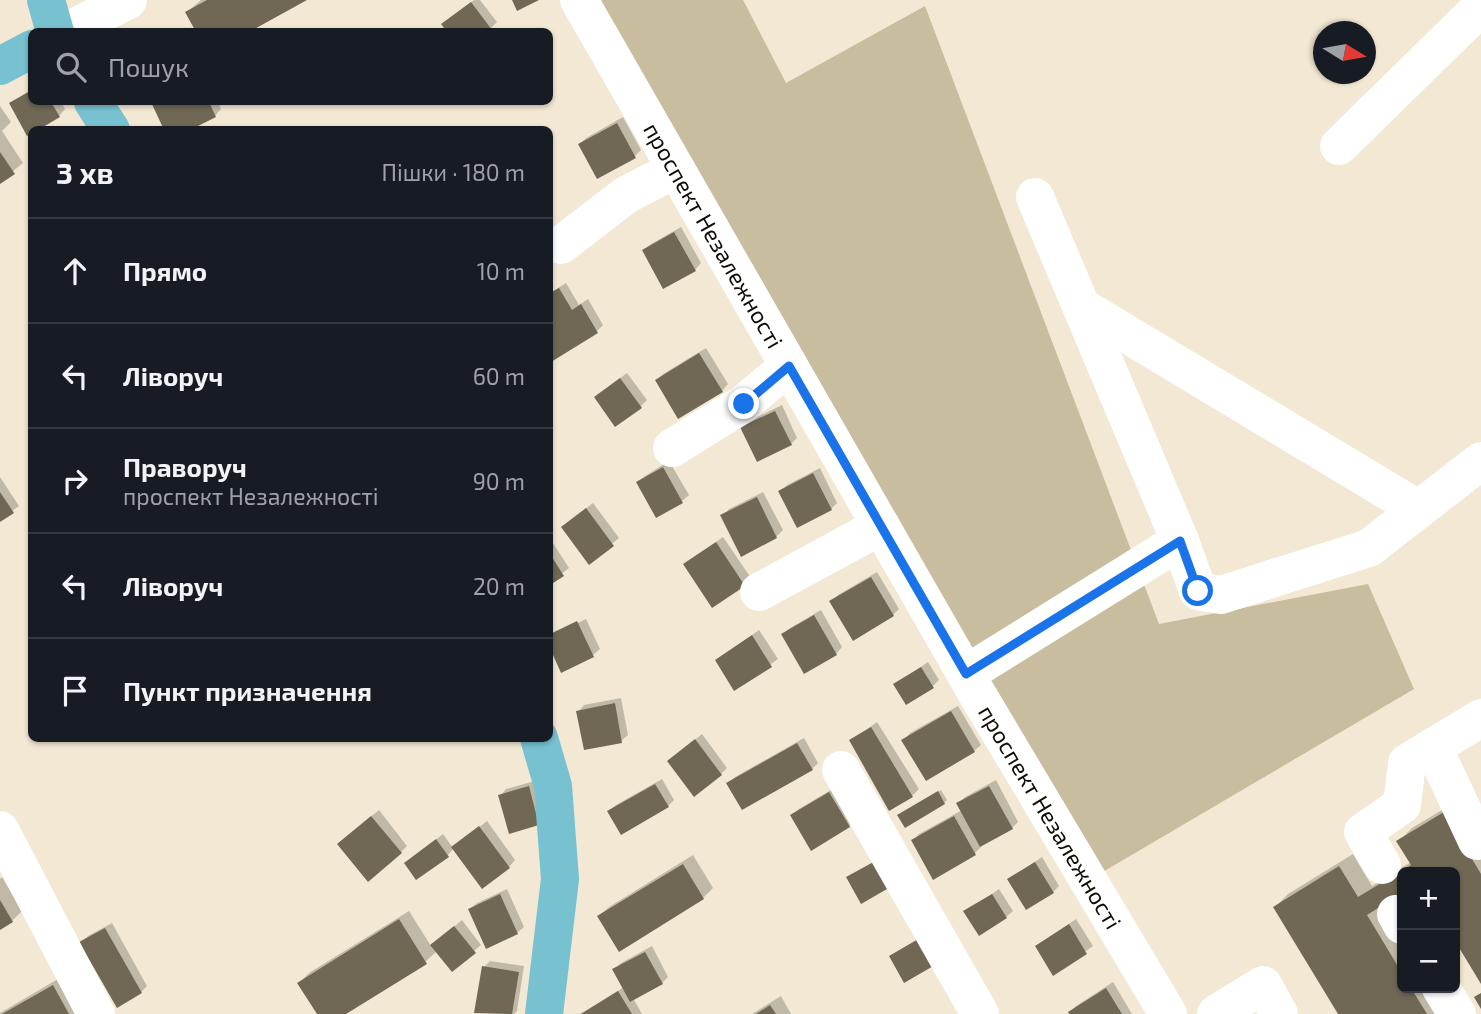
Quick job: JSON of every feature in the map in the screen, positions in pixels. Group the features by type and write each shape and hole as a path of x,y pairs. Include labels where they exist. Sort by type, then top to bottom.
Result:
{"main road":[{"path":"46,0 54,28"},
{"path":"0,66 28,51"},
{"path":"95,105 108,126"},
{"path":"540,742 553,786 560,879 544,1014"}],"street":[{"path":"74,28 128,0"},
{"name":"проспект Незалежності","path":"579,0 966,674 1168,1014"},
{"path":"1339,146 1481,7"},
{"path":"561,245 626,195 676,169"},
{"path":"1035,197 1180,541 1198,591 1221,595 1369,548 1481,461"},
{"path":"1082,307 1418,509"},
{"path":"672,448 744,404 789,366"},
{"path":"759,592 881,526"},
{"path":"966,674 1180,541"},
{"path":"1382,865 1363,832 1402,805 1407,763 1481,718"},
{"path":"1433,747 1477,841"},
{"path":"841,771 980,1014"},
{"path":"0,830 96,1014"},
{"path":"1216,1014 1263,985 1279,1014"},
{"path":"1444,993 1457,1014"}],"shaded area":[{"path":"575,0 743,0 786,83 925,6 1159,624 1368,584 1414,689 1084,883"}],"building":[{"path":"207,0 307,0 256,28 194,28 185,12"},
{"path":"512,0 539,0 517,11"},
{"path":"471,2 490,28 444,28 441,24"},
{"path":"28,92 28,105 53,105 60,117 45,126 28,126 27,136 9,103"},
{"path":"152,105 210,105 216,117 198,126 162,126"},
{"path":"617,123 636,158 597,179 578,144"},
{"path":"0,152 15,174 0,184"},
{"path":"674,232 696,271 663,289 642,250"},
{"path":"559,288 572,310 581,304 598,333 553,361 553,291"},
{"path":"699,353 723,392 678,419 655,380"},
{"path":"620,378 642,408 615,427 594,397"},
{"path":"775,411 792,445 757,462 740,427"},
{"path":"663,467 683,503 656,518 636,482"},
{"path":"813,473 832,510 797,528 778,491"},
{"path":"0,492 14,513 0,522"},
{"path":"757,497 777,538 741,557 720,515"},
{"path":"586,508 614,546 589,565 561,527"},
{"path":"716,542 745,586 712,608 683,564"},
{"path":"553,559 564,576 553,583"},
{"path":"871,577 894,616 853,641 829,601"},
{"path":"814,615 837,655 804,674 781,634"},
{"path":"577,621 594,657 561,673 553,655 553,633"},
{"path":"752,635 772,667 734,691 715,660"},
{"path":"921,667 934,688 906,705 893,684"},
{"path":"615,703 622,743 584,750 576,711"},
{"path":"951,711 975,752 926,781 901,740"},
{"path":"871,727 913,797 889,811 849,740"},
{"path":"695,739 722,775 694,797 667,761"},
{"path":"797,743 813,770 742,810 726,783"},
{"path":"655,784 669,807 621,835 607,811"},
{"path":"529,786 539,825 509,834 498,795"},
{"path":"989,786 1013,829 980,847 956,803"},
{"path":"938,791 945,804 905,828 897,815"},
{"path":"829,792 850,827 811,851 790,815"},
{"path":"1444,812 1481,874 1481,984 1460,949 1460,867 1408,867 1411,865 1396,841"},
{"path":"371,816 402,853 368,882 337,844"},
{"path":"954,816 976,855 933,880 911,840"},
{"path":"479,826 510,868 482,889 451,847"},
{"path":"436,839 449,857 416,880 404,863"},
{"path":"879,859 894,885 861,904 846,877"},
{"path":"1035,862 1054,893 1026,910 1007,879"},
{"path":"683,864 704,899 619,952 597,916"},
{"path":"1339,866 1358,897 1397,873 1397,896 1367,915 1397,965 1397,993 1414,993 1427,1014 1338,1014 1273,907"},
{"path":"500,894 518,934 486,949 468,909"},
{"path":"992,894 1007,918 979,936 963,911"},
{"path":"0,900 13,922 0,930"},
{"path":"399,919 427,964 346,1014 317,1014 297,983"},
{"path":"1069,924 1087,954 1053,976 1035,946"},
{"path":"454,926 476,953 452,972 430,945"},
{"path":"105,928 142,993 117,1008 79,942"},
{"path":"920,938 935,965 904,983 889,956"},
{"path":"645,952 663,984 630,1002 612,969"},
{"path":"482,966 519,972 512,1014 474,1013"},
{"path":"53,985 69,1014 2,1014"},
{"path":"1106,988 1122,1014 1069,1014 1068,1012"},
{"path":"618,991 632,1014 581,1014"},
{"path":"1481,993 1481,1009 1474,997"},
{"path":"770,1005 776,1014 756,1014"}],"route":[{"path":"744,404 789,366 966,674 1180,541 1198,591"}]}
